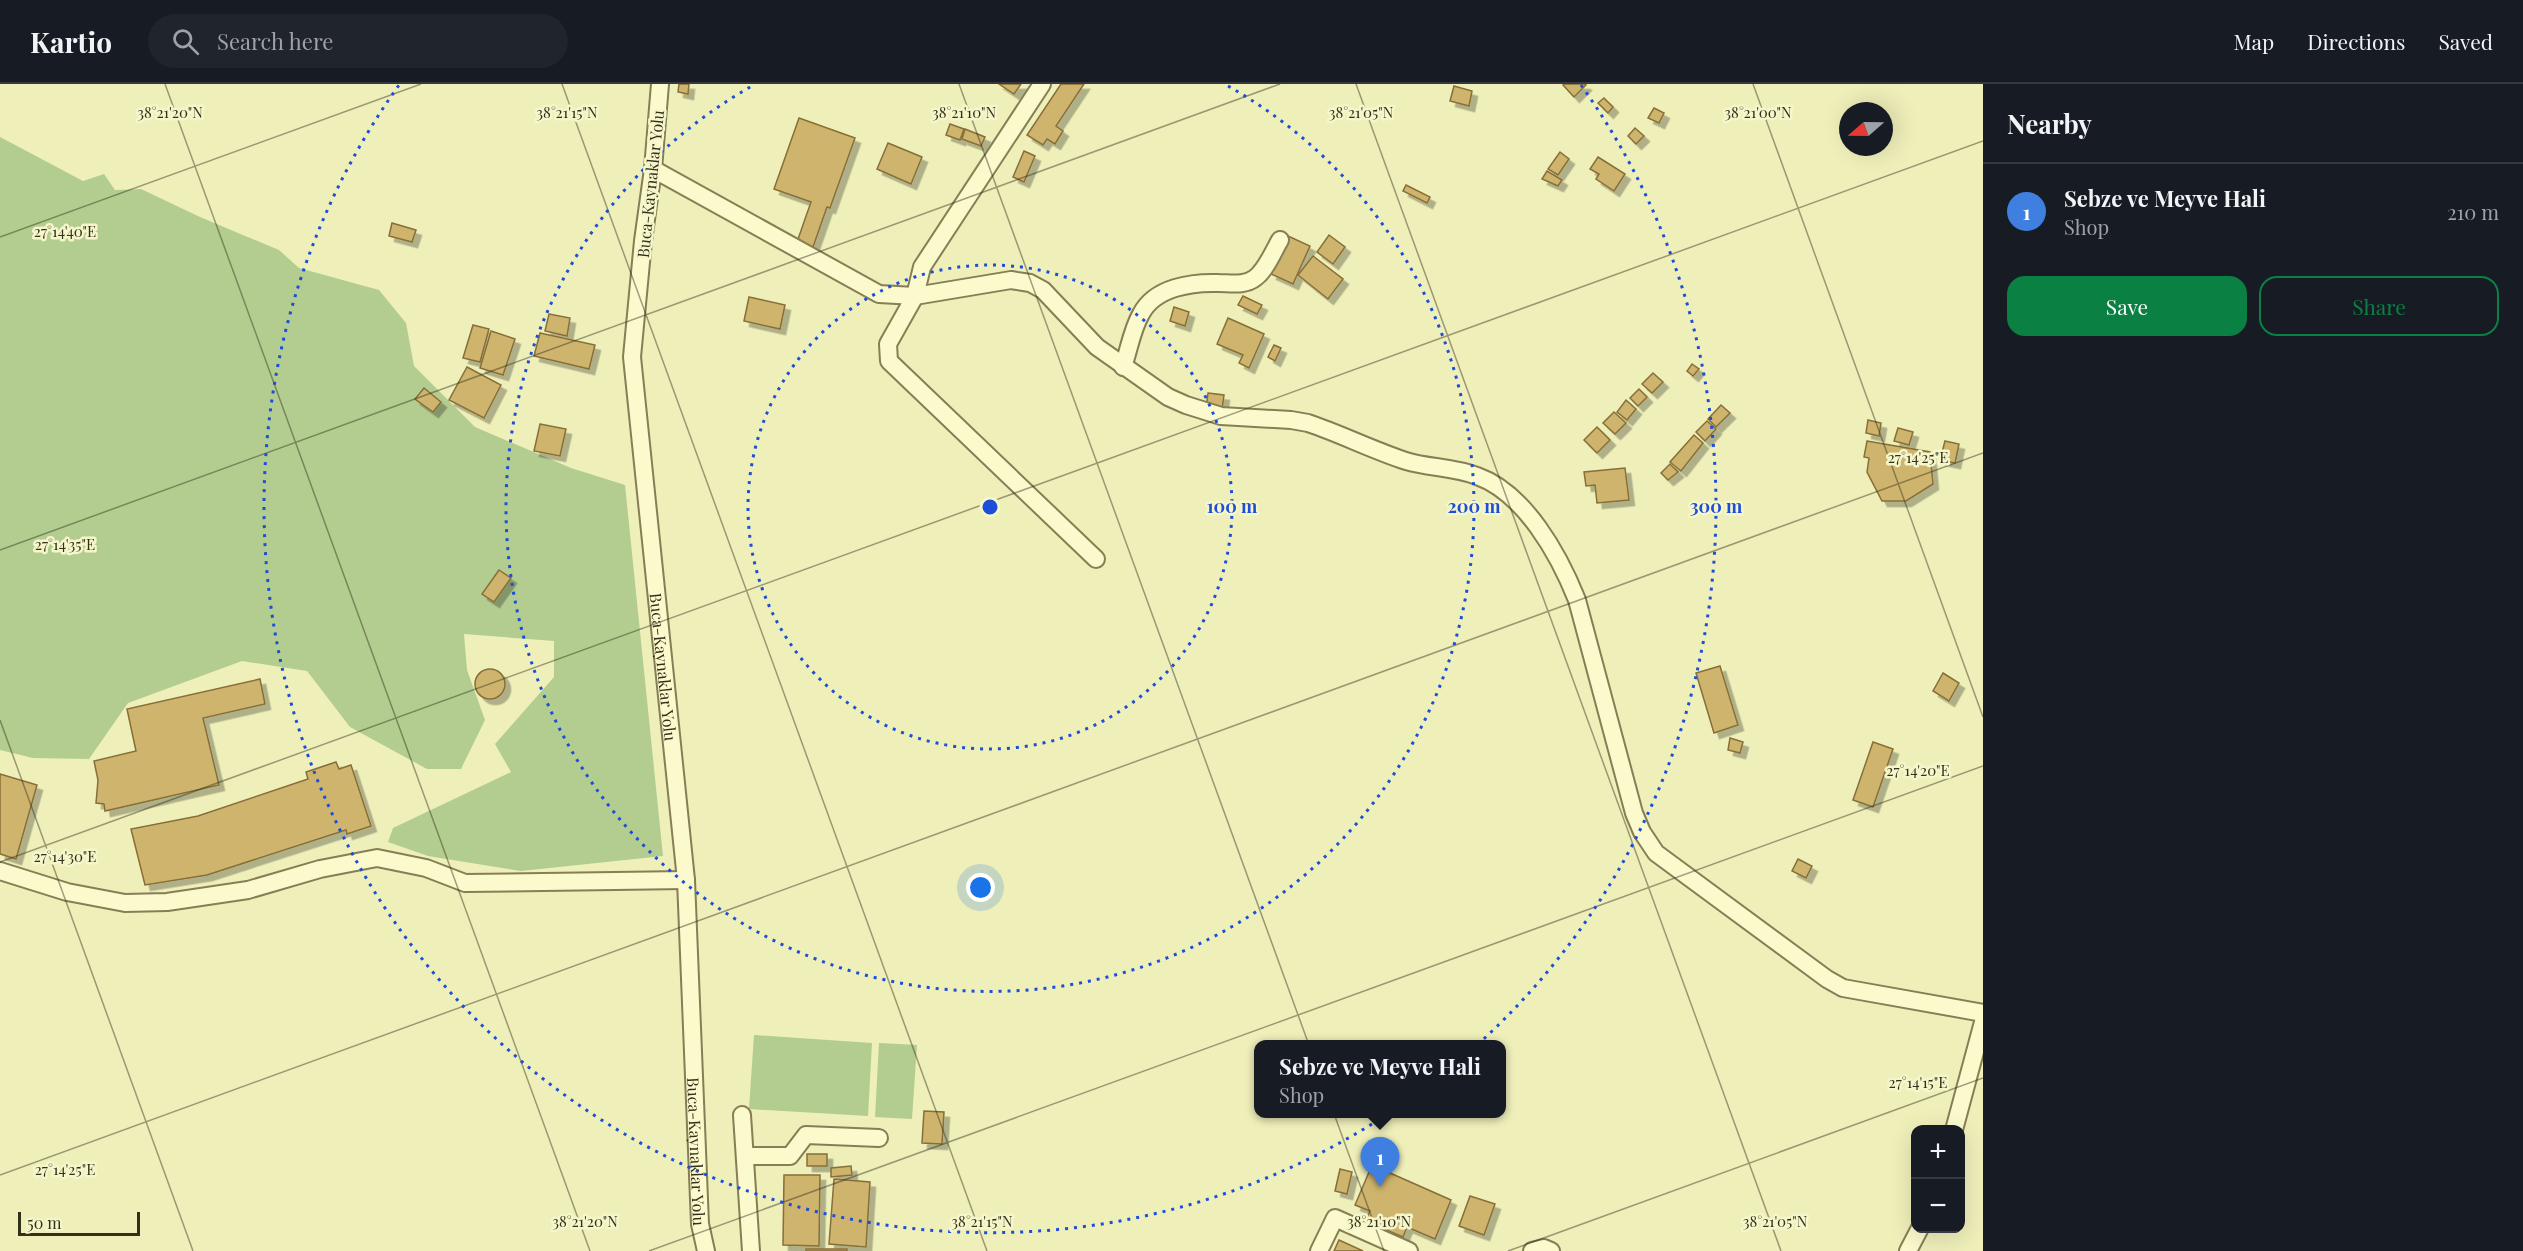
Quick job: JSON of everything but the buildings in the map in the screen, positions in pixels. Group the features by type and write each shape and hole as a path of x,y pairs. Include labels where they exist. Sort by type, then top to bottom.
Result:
{"street":[{"name":"Buca-Kaynaklar Yolu","path":"660,84 632,357 686,880 700,1224 706,1251"},
{"path":"1042,84 922,267 915,296 888,344 889,362 1096,559"},
{"path":"653,169 879,294 915,296 1011,280 1030,283 1043,290 1097,347 1168,397 1204,412 1240,419 1275,419 1308,423 1406,461 1464,472 1497,486 1534,520 1549,542 1570,583 1577,600 1634,813 1642,832 1656,853 1827,979 1843,988 1983,1013"},
{"path":"1123,367 1141,313 1156,299 1188,284 1238,283 1252,280 1260,273 1280,240"},
{"path":"0,872 67,892 125,903 167,902 249,890 320,869 377,858 426,868 465,883 686,880"},
{"path":"1956,1125 1979,1053 1983,1022"},
{"path":"742,1115 751,1251"},
{"path":"745,1156 790,1156 795,1152 801,1138 809,1134 879,1138"},
{"path":"1319,1251 1335,1218 1409,1251"},
{"path":"1908,1251 1917,1233"},
{"path":"1532,1251 1544,1248 1551,1251"}],"green space":[{"path":"0,137 83,181 104,174 115,190 141,189 279,250 299,268 379,290 406,323 414,366 475,427 571,468 625,485 663,856 521,871 428,856 388,842 393,828 511,772 495,744 554,677 554,641 464,634 467,670 485,720 461,769 427,769 350,727 307,671 242,661 128,703 89,759 33,758 0,750"},
{"path":"754,1035 872,1043 868,1116 749,1109"},
{"path":"879,1043 917,1045 912,1119 875,1117"}],"place":[{"name":"Sebze ve Meyve Hali","path":"1380,1187"}]}
